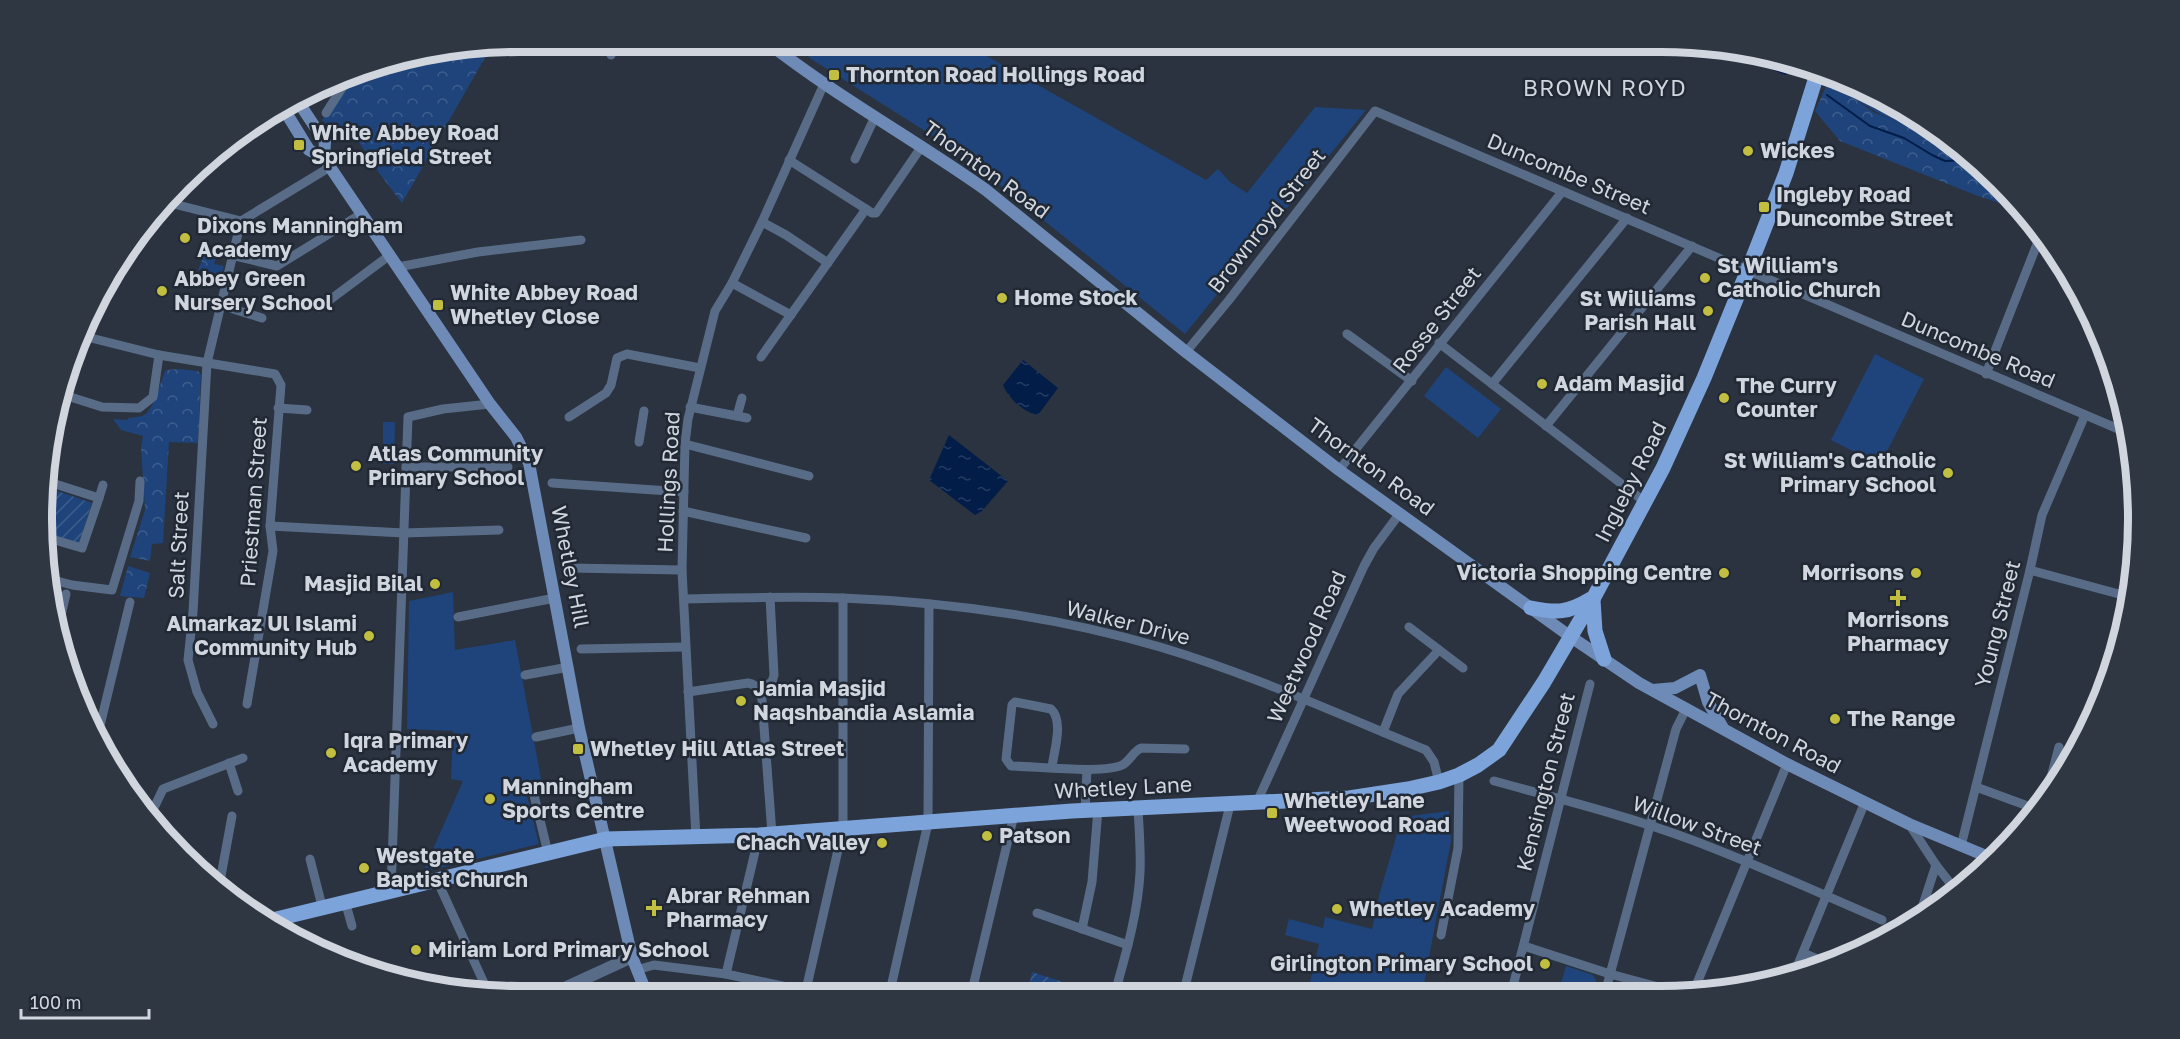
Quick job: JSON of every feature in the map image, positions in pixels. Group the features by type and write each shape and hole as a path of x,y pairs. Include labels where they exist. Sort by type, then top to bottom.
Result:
{"main road":[{"name":"Thornton Road","path":"781,52 824,84 986,190 1186,352 1339,470 1570,638 1652,690 1787,764 1909,824 1985,856"},
{"name":"Ingleby Road","path":"1570,638 1645,502 1692,406 1786,173 1816,79"},
{"path":"302,107 325,142 327,162"},
{"path":"287,114 309,150 327,162"},
{"name":"Whetley Hill","path":"327,162 490,404 516,437 529,463 579,728 632,957 643,986"},
{"path":"1531,608 1553,612 1566,611 1576,609 1594,598 1595,631 1604,659"},
{"name":"Whetley Lane","path":"277,918 606,839 765,835 1091,810 1349,798 1408,789 1459,775 1499,750 1570,638"},
{"path":"1652,690 1675,688 1700,675 1708,702 1724,730"}],"street":[{"name":"Hollings Road","path":"696,838 682,570 685,444 690,407 715,311 732,283 762,222 824,84"},
{"path":"326,113 342,87"},
{"name":"Duncombe Street","path":"1375,111 1692,246 1747,272"},
{"name":"Brownroyd Street","path":"1186,352 1375,111"},
{"path":"855,159 875,117"},
{"path":"789,160 872,213 876,213 922,146"},
{"path":"175,204 240,221 327,162"},
{"name":"Rosse Street","path":"1339,470 1562,192"},
{"path":"761,357 866,209"},
{"path":"231,255 276,266 361,214"},
{"path":"1492,384 1627,218"},
{"name":"Salt Street","path":"213,724 197,692 188,660 193,612 207,363 240,221"},
{"path":"762,222 828,263"},
{"path":"398,267 478,252 581,240"},
{"path":"1986,374 2037,244"},
{"path":"1546,426 1692,246"},
{"path":"319,308 390,255"},
{"name":"Duncombe Road","path":"1747,272 2119,429"},
{"path":"732,283 791,315"},
{"path":"220,304 262,318"},
{"path":"1347,334 1412,381"},
{"path":"90,338 159,355 207,363"},
{"path":"1439,344 1645,502"},
{"path":"569,417 606,393 611,385 617,358 627,354 700,368"},
{"path":"69,396 102,407 139,408 153,397 159,355"},
{"name":"Priestman Street","path":"207,363 275,374 281,385 270,526 273,551 247,704"},
{"path":"690,407 742,417 742,398"},
{"path":"391,890 408,417 443,409 490,404"},
{"path":"278,408 307,410"},
{"path":"639,442 644,411"},
{"name":"Young Street","path":"1961,846 2042,515 2085,415"},
{"path":"685,444 809,476"},
{"path":"406,467 508,467"},
{"path":"56,581 112,591 139,501 140,481"},
{"path":"54,483 99,498"},
{"path":"552,483 684,492"},
{"path":"53,539 82,548 103,485"},
{"path":"683,512 806,538"},
{"name":"Weetwood Road","path":"1257,802 1364,566 1400,513"},
{"path":"270,526 404,533 499,530"},
{"path":"570,568 682,570"},
{"path":"2030,570 2122,595"},
{"path":"62,613 66,594"},
{"path":"759,689 772,682 774,675 770,597"},
{"path":"458,617 555,598"},
{"path":"807,986 843,828 843,598"},
{"name":"Walker Drive","path":"684,599 843,598 929,604 1081,627 1148,644 1236,671 1426,750 1434,762 1439,782"},
{"path":"100,724 130,602"},
{"path":"891,986 928,823 929,604"},
{"path":"1409,627 1463,668"},
{"path":"581,649 685,647"},
{"path":"1383,732 1398,694 1439,650"},
{"path":"525,675 569,667"},
{"path":"688,692 748,683 755,684 762,700 765,835 726,975"},
{"name":"Kensington Street","path":"1513,986 1590,684"},
{"path":"1052,767 1058,721 1056,713 1051,709 1015,702 1012,705 1005,759 1011,766 1101,769 1124,764 1135,751 1141,748 1185,749"},
{"path":"1607,986 1676,729 1686,709"},
{"path":"537,737 579,728"},
{"path":"2052,775 2059,747"},
{"path":"153,809 163,789 243,758"},
{"path":"229,763 238,791"},
{"path":"1696,985 1787,764"},
{"path":"1083,929 1092,882 1091,810 1087,770"},
{"path":"1441,935 1458,848 1459,775"},
{"name":"Willow Street","path":"1494,781 1689,839 1882,920"},
{"path":"1976,787 2029,806"},
{"path":"533,791 548,853"},
{"path":"1797,966 1865,802"},
{"path":"1185,986 1230,805"},
{"path":"1118,982 1136,908 1140,872 1138,808"},
{"path":"973,986 1014,815"},
{"path":"221,878 232,816"},
{"path":"1909,824 1951,885"},
{"path":"310,859 322,906"},
{"path":"1923,906 1936,865"},
{"path":"437,880 485,986"},
{"path":"345,901 352,926"},
{"path":"1037,913 1128,945"},
{"path":"1524,946 1655,986"},
{"path":"1803,953 1818,959"},
{"path":"568,986 632,957"},
{"path":"636,970 643,966 654,965 785,986"}],"green space":[{"path":"803,52 980,52 1206,180 1218,169 1230,182 1247,193 1315,107 1366,110 1185,334 960,153"},
{"path":"487,53 402,203 349,127 340,137 322,120 346,86 369,77 428,61"},
{"path":"1827,83 1842,89 1873,112 1920,131 1968,168 2005,205 1840,141 1815,111"},
{"path":"1843,90 1917,129 1881,115"},
{"path":"206,248 218,253 214,264 224,266 221,275 198,270 203,258 201,251"},
{"path":"1875,354 1924,379 1880,465 1831,440"},
{"path":"1446,367 1501,409 1478,438 1424,396"},
{"path":"166,370 198,371 201,375 198,443 169,442 163,543 152,544 150,561 130,557 145,510 141,448 143,436 121,430 113,419 127,420 148,412"},
{"path":"383,422 395,422 394,464 383,464"},
{"path":"53,489 92,503 79,544 53,535"},
{"path":"128,566 150,573 144,598 120,596"},
{"path":"453,592 455,650 515,640 542,784 525,788 539,844 423,872 463,781 451,779 453,731 407,729 409,601"},
{"path":"1449,811 1451,841 1424,986 1309,986 1319,944 1285,935 1289,919 1323,928 1325,917 1372,929 1380,892 1402,817"},
{"path":"1566,966 1593,975 1596,980 1594,986 1560,986"},
{"path":"1032,972 1075,986 1029,986"}],"water":[{"path":"1023,360 1058,388 1038,415 1017,404 1003,385"},
{"path":"949,435 1008,481 982,511 975,515 929,480"}],"waterway":[{"path":"1753,61 1786,74"},
{"path":"1827,95 1870,126 1904,138 1945,161 1959,160"}],"place":[{"name":"Thornton Road Hollings Road","path":"834,75"},
{"name":"White Abbey Road Springfield Street","path":"299,145"},
{"name":"Wickes","path":"1748,151"},
{"name":"Ingleby Road Duncombe Street","path":"1764,207"},
{"name":"Dixons Manningham Academy","path":"185,238"},
{"name":"St William's Catholic Church","path":"1705,278"},
{"name":"Abbey Green Nursery School","path":"162,291"},
{"name":"Home Stock","path":"1002,298"},
{"name":"White Abbey Road Whetley Close","path":"438,305"},
{"name":"St Williams Parish Hall","path":"1708,311"},
{"name":"Adam Masjid","path":"1542,384"},
{"name":"The Curry Counter","path":"1724,398"},
{"name":"Atlas Community Primary School","path":"356,466"},
{"name":"St William's Catholic Primary School","path":"1948,473"},
{"name":"Victoria Shopping Centre","path":"1724,573"},
{"name":"Morrisons","path":"1916,573"},
{"name":"Masjid Bilal","path":"435,584"},
{"name":"Morrisons Pharmacy","path":"1898,598"},
{"name":"Almarkaz Ul Islami Community Hub","path":"369,636"},
{"name":"Jamia Masjid Naqshbandia Aslamia","path":"741,701"},
{"name":"The Range","path":"1835,719"},
{"name":"Whetley Hill Atlas Street","path":"578,749"},
{"name":"Iqra Primary Academy","path":"331,753"},
{"name":"Manningham Sports Centre","path":"490,799"},
{"name":"Whetley Lane Weetwood Road","path":"1272,813"},
{"name":"Patson","path":"987,836"},
{"name":"Chach Valley","path":"882,843"},
{"name":"Westgate Baptist Church","path":"364,868"},
{"name":"Abrar Rehman Pharmacy","path":"654,908"},
{"name":"Whetley Academy","path":"1337,909"},
{"name":"Miriam Lord Primary School","path":"416,950"},
{"name":"Girlington Primary School","path":"1545,964"}],"district":[{"name":"BROWN ROYD","path":"1605,88"}]}
